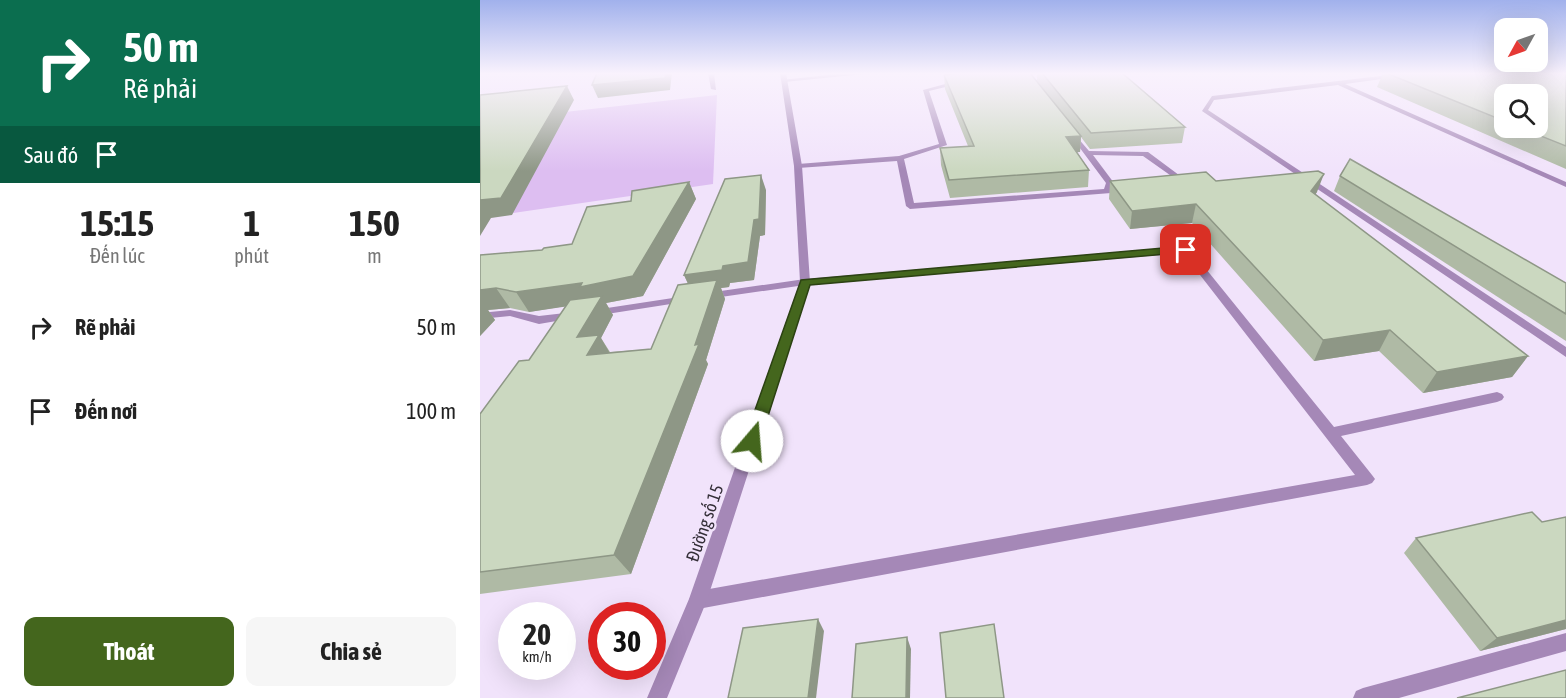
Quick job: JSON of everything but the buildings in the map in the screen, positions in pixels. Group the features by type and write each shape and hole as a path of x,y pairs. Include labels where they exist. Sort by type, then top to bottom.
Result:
{"street":[{"name":"Đường số 15","path":"657,698 698,600 805,282 798,166 788,106"},
{"path":"798,166 900,158 943,145 931,106"},
{"path":"1208,106 1205,111 1566,353"},
{"path":"1397,106 1566,185"},
{"path":"1067,127 1110,183 1108,191"},
{"path":"1087,153 1145,154 1183,181 1163,185"},
{"path":"900,158 910,206 1119,190"},
{"path":"480,316 510,313 539,320 805,282 1186,250 1367,478 698,600"},
{"path":"1331,433 1497,397"},
{"path":"1363,698 1566,642"}],"shaded area":[{"path":"622,106 717,106 713,184 492,216 556,113"}],"route":[{"path":"752,441 805,282 1186,250"}]}
